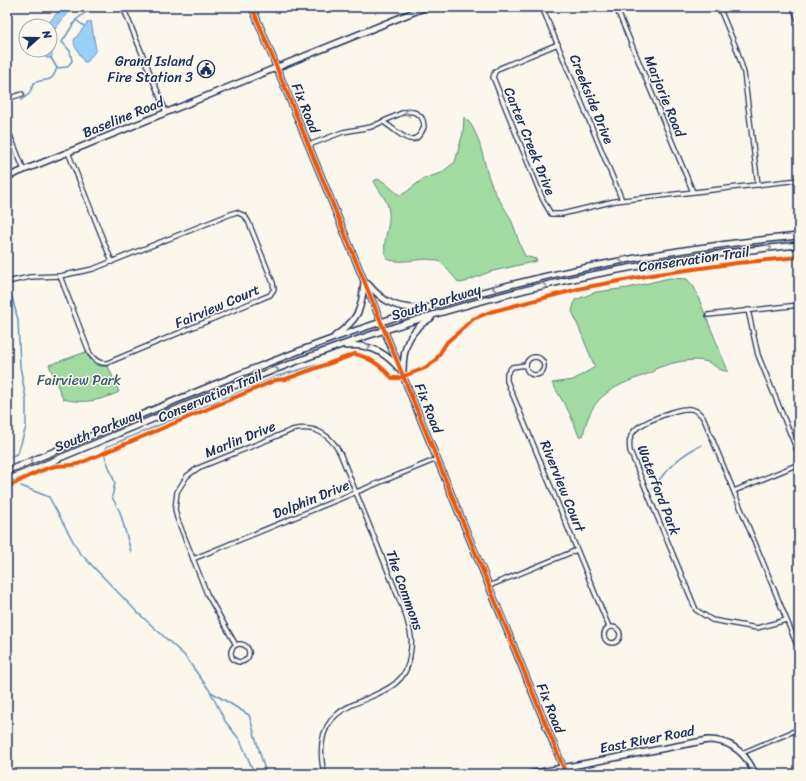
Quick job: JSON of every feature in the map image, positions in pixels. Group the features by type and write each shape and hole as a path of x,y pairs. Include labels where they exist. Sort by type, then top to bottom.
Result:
{"main road":[{"name":"Fix Road","path":"252,7 564,767"},
{"name":"Baseline Road","path":"7,177 426,7"},
{"name":"South Parkway","path":"7,471 328,341 381,322 428,308 505,286 603,264 717,245 799,236"},
{"name":"South Parkway","path":"7,480 329,349 438,313 530,289 608,271 716,254 799,245"},
{"path":"364,280 376,293 390,304 404,308 428,308"},
{"path":"328,341 351,324 357,316 362,305 364,280"},
{"path":"403,374 404,352 409,337 425,321 438,313"},
{"path":"329,349 353,345 374,348 385,354 403,374"},
{"name":"East River Road","path":"530,774 703,740 723,742 742,753 755,774"}],"street":[{"path":"123,7 166,112"},
{"name":"Creekside Drive","path":"542,7 622,200"},
{"name":"Marjorie Road","path":"616,7 693,192"},
{"path":"719,7 737,50 744,73 758,185"},
{"path":"793,7 799,22"},
{"name":"Carter Creek Drive","path":"558,44 497,70 494,79 500,97 543,200 550,213 562,214 622,200"},
{"path":"7,99 22,94"},
{"path":"309,145 343,132 371,127 409,111 418,114 423,121 424,127 418,137 409,140 406,139 394,127 383,122"},
{"path":"7,128 24,170"},
{"path":"68,152 112,262"},
{"path":"622,200 799,180"},
{"name":"Fairview Court","path":"236,212 242,214 247,219 273,283 274,289 267,297 104,364 97,362 90,354 60,276 78,273 112,262 236,212"},
{"path":"7,282 30,277 60,276"},
{"path":"708,315 799,305"},
{"path":"748,310 758,356 799,455"},
{"name":"Riverview Court","path":"526,364 529,372 534,374 541,373 544,366 541,359 536,357 530,358 526,364 512,367 507,374 507,381 610,628"},
{"name":"Waterford Park","path":"786,620 757,628 712,620 696,610 630,451 629,440 633,431 640,425 680,410 694,410 704,419 799,650"},
{"name":"Marlin Drive","path":"236,645 207,594 177,518 175,508 177,492 183,481 192,472 220,459 292,430 312,428 325,434 336,445 356,492"},
{"name":"Dolphin Drive","path":"193,559 437,460"},
{"path":"734,490 799,464"},
{"name":"The Commons","path":"324,774 320,758 321,741 331,720 347,706 394,685 405,674 410,659 412,638 406,616 356,492"},
{"path":"489,586 577,550"},
{"name":"Riverview Court","path":"614,627 619,631 620,636 615,642 610,642 605,638 605,633 610,628 614,627"},
{"path":"242,644 247,648 248,655 243,661 235,660 232,655 232,649 236,645 242,644"},
{"path":"742,753 799,729"},
{"name":"Fix Road","path":"564,767 566,774"}],"green space":[{"path":"464,117 474,130 492,186 512,222 525,256 536,259 537,261 489,272 459,283 443,264 435,260 422,259 393,261 387,259 385,253 385,241 389,224 389,212 385,200 374,181 377,179 384,182 399,195 405,193 423,179 441,173 455,162 463,133"},
{"path":"669,278 687,279 694,287 728,371 720,369 708,362 695,360 674,363 655,369 653,372 617,387 599,400 592,409 583,436 579,436 569,412 552,383 573,380 595,367 572,311 575,300 596,292 628,288"},
{"name":"Fairview Park","path":"86,352 94,364 108,366 119,392 105,398 91,401 70,401 63,399 49,365"}],"water":[{"path":"66,7 72,7 58,25 58,18 53,18"},
{"path":"91,21 96,50 87,62 84,62 75,46 74,40 87,23"}],"waterway":[{"path":"21,100 29,94 34,83 51,79 57,68 67,67 72,61 70,51 62,42 76,20 92,7"},
{"path":"76,20 84,26"},
{"path":"51,58 57,68"},
{"path":"11,293 18,320 20,366 26,399 26,427 18,453 11,457"},
{"path":"131,552 120,512 112,497 115,483 105,456 106,447 278,376 316,365"},
{"path":"653,489 674,463 687,453 702,445"},
{"path":"21,486 49,497 79,552 136,611 184,655 210,691 225,721 240,740 253,770 249,774"},
{"path":"211,692 249,715 266,774"}],"cycle path":[{"path":"252,7 566,774"},
{"name":"Conservation Trail","path":"7,488 45,469 56,466 78,464 276,380 286,379 355,354 375,363 392,378 399,378 425,368 435,361 447,342 473,319 490,312 582,288 651,275 737,263 799,257"}],"place":[{"name":"Grand Island Fire Station 3","path":"206,69"}]}
